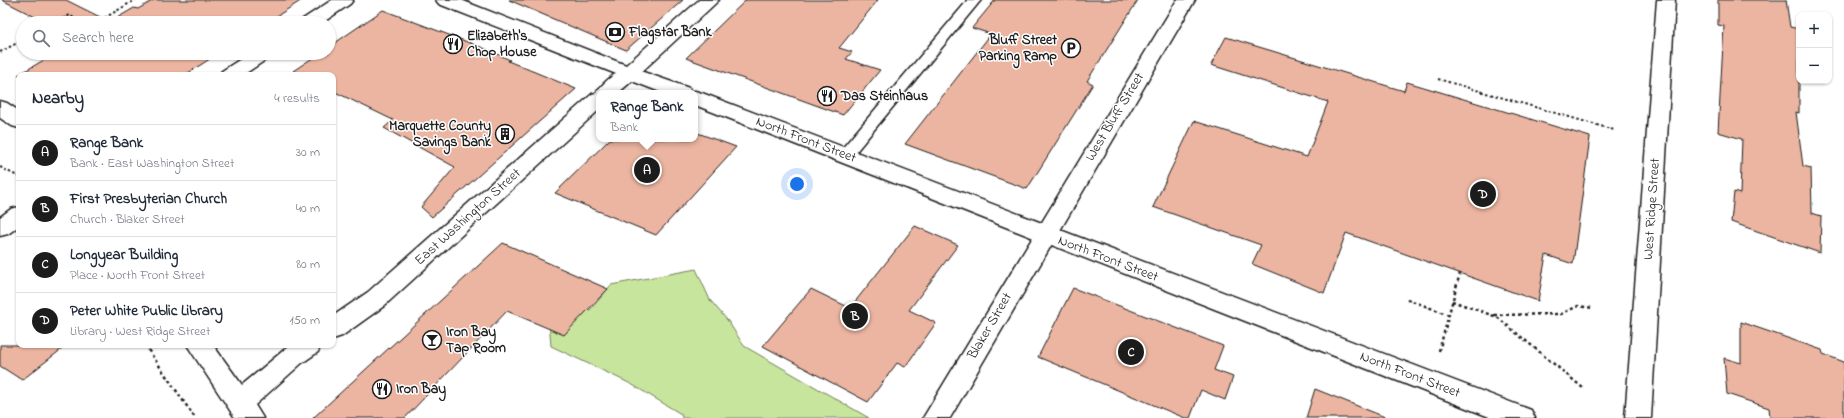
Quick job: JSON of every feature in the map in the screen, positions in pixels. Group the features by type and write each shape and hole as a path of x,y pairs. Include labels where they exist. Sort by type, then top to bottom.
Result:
{"street":[{"path":"320,16 344,0"},
{"path":"445,0 674,90"},
{"path":"609,90 710,0"},
{"name":"West Bluff Street","path":"1044,234 1186,0"},
{"name":"West Ridge Street","path":"1638,418 1666,0"},
{"path":"234,72 252,60"},
{"name":"North Front Street","path":"698,99 1522,418"},
{"name":"East Washington Street","path":"336,327 376,299 596,102"},
{"path":"0,108 16,119"},
{"path":"0,228 16,217"},
{"name":"Blaker Street","path":"936,418 1044,234"},
{"path":"200,348 244,410 293,356 305,348"}],"lane":[{"path":"845,155 976,0"}],"path":[{"path":"108,16 135,0"},
{"path":"0,52 16,44"},
{"path":"1438,79 1614,130"},
{"path":"0,167 16,175"},
{"path":"1439,351 1460,273"},
{"path":"1408,299 1448,315"},
{"path":"1452,301 1497,317 1584,388"},
{"path":"1491,315 1561,314 1578,306 1593,308"},
{"path":"147,348 195,418"}],"green space":[{"path":"696,269 710,300 728,321 744,346 869,418 682,418 681,414 631,384 551,346 549,322 578,310 590,310 611,285"}],"building":[{"path":"2,0 66,0 98,16 33,16"},
{"path":"154,0 302,0 277,16 120,16 134,8 138,9"},
{"name":"Flagstar Bank","path":"509,0 683,0 626,50"},
{"path":"746,0 878,0 839,48 852,52 846,59 880,70 843,115 686,58"},
{"path":"995,0 1138,0 1087,81 1093,84 1027,189 905,144 991,34 972,28"},
{"path":"1718,0 1786,0 1790,27 1796,28 1796,84 1799,84 1799,113 1796,112 1803,166 1811,168 1812,213 1821,216 1820,253 1731,222 1734,192 1740,194 1742,139 1718,132 1724,26 1718,25"},
{"path":"383,10 486,49 510,60 508,61 576,89 432,217 421,207 455,167 384,128 393,120 336,92 336,72 293,71 310,60 336,60 336,42"},
{"path":"1226,37 1404,91 1407,82 1590,137 1573,264 1546,255 1538,301 1346,233 1324,293 1252,264 1261,245 1153,207 1194,121 1307,157 1328,102 1211,65"},
{"path":"44,60 208,60 190,72 23,72"},
{"path":"698,133 736,147 656,235 555,193 607,142 698,142"},
{"path":"915,226 958,245 909,310 936,323 905,367 897,363 868,402 763,346 811,289 850,308"},
{"path":"503,243 608,289 564,335 507,311 405,418 313,418"},
{"path":"1073,288 1223,346 1214,370 1233,377 1225,400 1201,390 1190,418 1185,418 1038,357"},
{"path":"1741,322 1822,350 1823,354 1844,362 1844,418 1770,418 1769,408 1727,394 1724,358 1741,363"},
{"path":"0,345 16,345 16,348 63,348 22,380 0,366"},
{"path":"1315,389 1385,417 1385,418 1306,418"}],"place":[{"name":"Flagstar Bank","path":"615,32"},
{"name":"Elizabeth's Chop House","path":"453,44"},
{"name":"Bluff Street Parking Ramp","path":"1071,48"},
{"name":"Das Steinhaus","path":"827,96"},
{"name":"Marquette County Savings Bank","path":"505,134"},
{"name":"Range Bank","path":"647,170"},
{"name":"Peter White Public Library","path":"1483,194"},
{"name":"First Presbyterian Church","path":"855,316"},
{"name":"Iron Bay Tap Room","path":"432,340"},
{"name":"Longyear Building","path":"1131,352"},
{"name":"Iron Bay","path":"382,389"}]}
